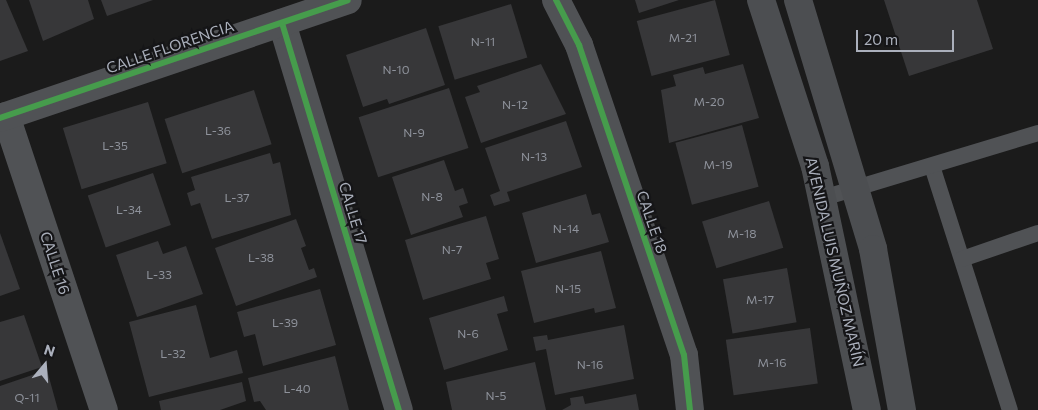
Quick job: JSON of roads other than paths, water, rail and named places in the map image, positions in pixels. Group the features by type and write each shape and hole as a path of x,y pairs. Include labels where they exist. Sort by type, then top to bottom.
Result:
{"main road":[{"name":"AVENIDA LUIS MUÑOZ MARÍN","path":"761,0 823,198 867,410"},
{"path":"798,0 873,249 902,410"}],"street":[{"name":"CALLE FLORENCIA","path":"3,117 348,0"},
{"name":"CALLE 18","path":"556,0 579,45 684,355 690,410"},
{"name":"CALLE 17","path":"282,23 399,410"},
{"name":"CALLE 16","path":"3,117 104,410"}],"lane":[{"path":"823,198 856,190 1038,133"},
{"path":"932,166 1010,410"},
{"path":"962,259 1038,233"}]}
